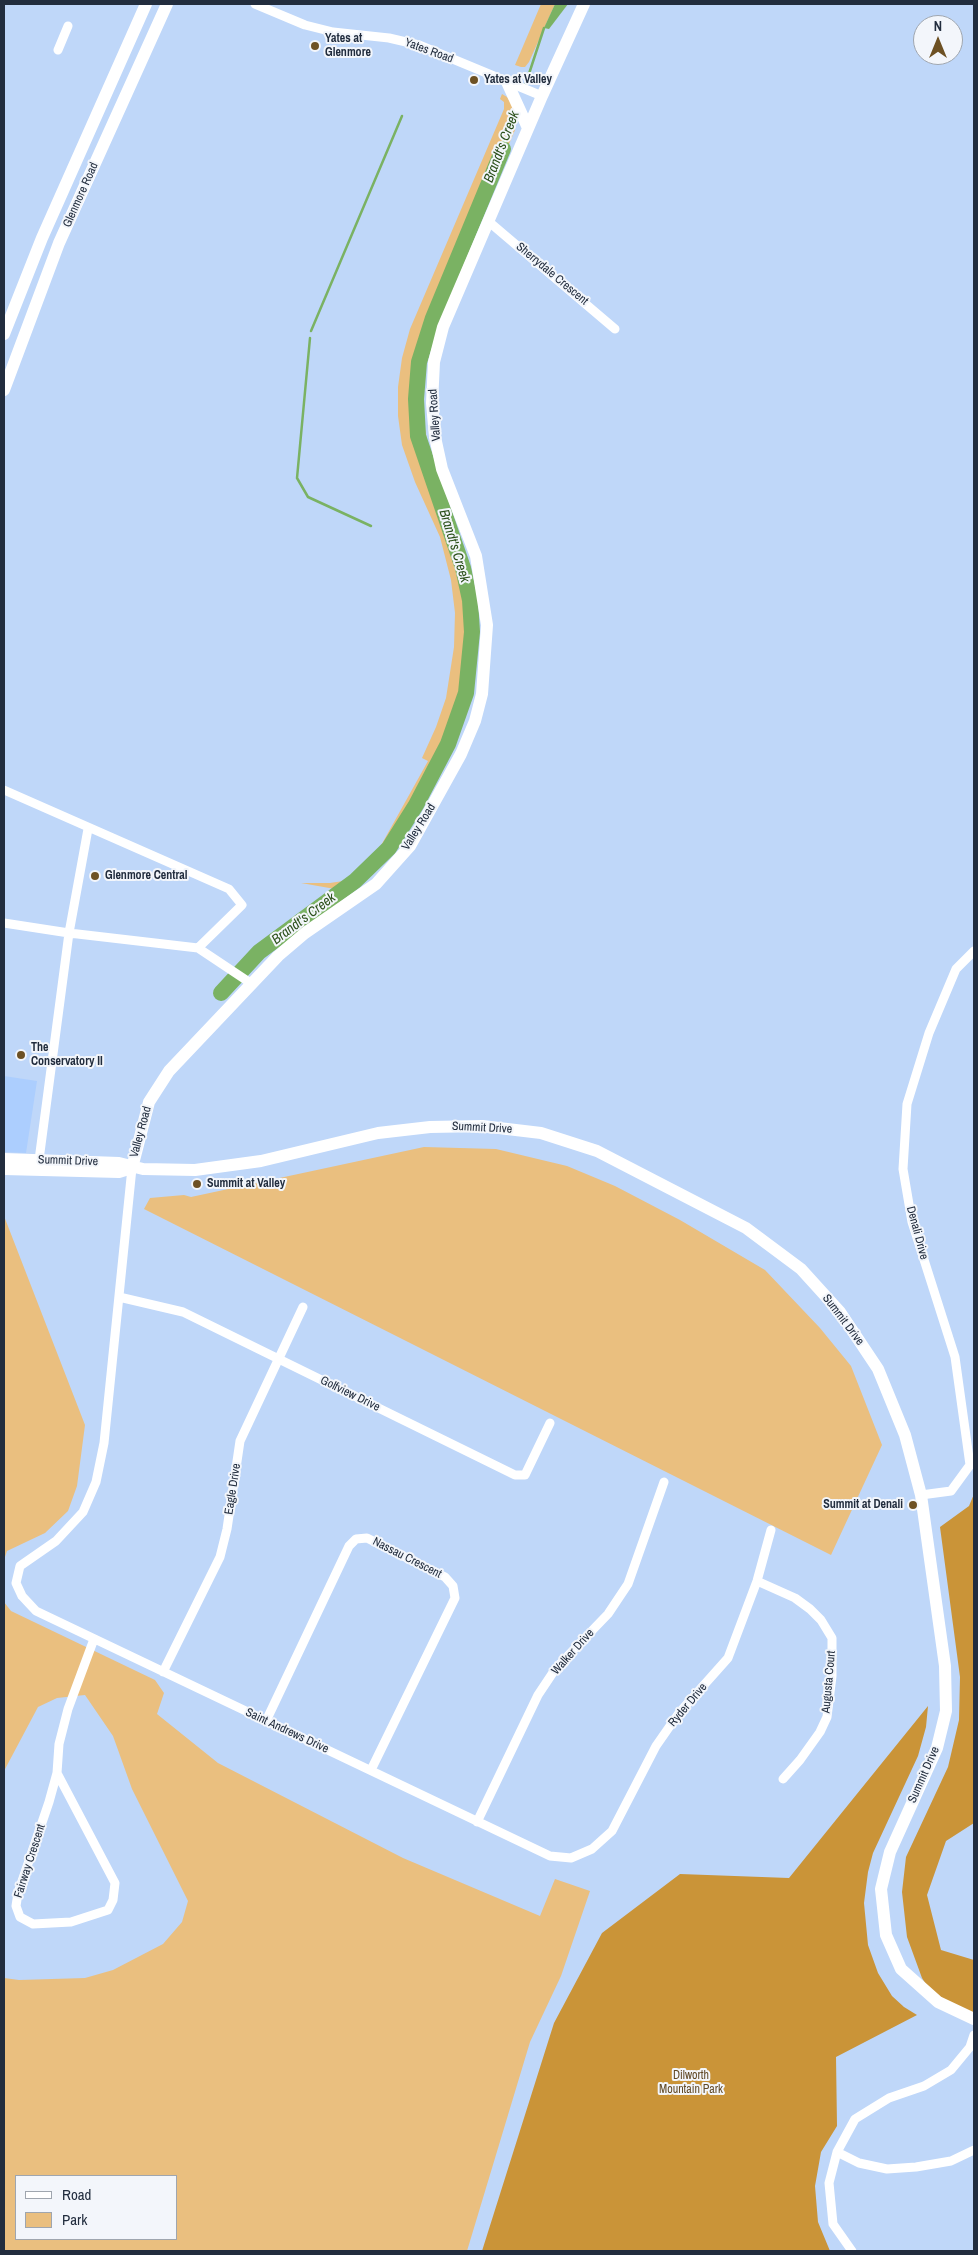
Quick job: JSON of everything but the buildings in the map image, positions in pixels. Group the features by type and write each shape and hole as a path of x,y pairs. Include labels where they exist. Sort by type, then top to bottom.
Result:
{"street":[{"name":"Glenmore Road","path":"4,334 42,238 146,4"},
{"name":"Glenmore Road","path":"4,390 59,243 167,4"},
{"name":"Yates Road","path":"255,4 305,25 334,32 389,38 419,45 542,96"},
{"name":"Valley Road","path":"16,1583 20,1566 56,1541 83,1512 96,1482 104,1443 132,1168 149,1102 169,1071 278,956 305,933 376,884 410,846 462,754 474,721 482,694 487,625 476,556 442,469 435,437 432,403 434,362 443,327 528,128 584,4"},
{"path":"58,50 68,26"},
{"path":"506,82 528,128"},
{"name":"Sherrydale Crescent","path":"488,221 615,329"},
{"path":"4,790 88,829 229,890 242,905 198,948"},
{"path":"39,1160 69,933 88,829"},
{"path":"4,924 198,948 252,984"},
{"name":"Denali Drive","path":"921,1495 950,1491 970,1465 955,1357 912,1222 903,1169 907,1104 929,1033 956,969 974,951"},
{"name":"Summit Drive","path":"4,1159 118,1163 132,1168 195,1170 251,1162 378,1133 430,1127 482,1126 541,1133 597,1151 746,1228 801,1269 840,1312 878,1369 904,1435 921,1495 945,1666 946,1711 937,1748 890,1852 881,1889 886,1935 901,1969 938,2002 974,2019"},
{"name":"Summit Drive","path":"4,1169 119,1172 132,1168"},
{"name":"Golfview Drive","path":"119,1297 183,1312 515,1475 525,1475 550,1423"},
{"name":"Eagle Drive","path":"163,1672 220,1557 227,1529 240,1441 303,1307"},
{"name":"Walker Drive","path":"477,1822 538,1695 556,1668 608,1614 628,1584 664,1482"},
{"name":"Ryder Drive","path":"571,1858 592,1849 612,1830 656,1746 679,1713 728,1658 757,1581 771,1530"},
{"name":"Nassau Crescent","path":"266,1721 349,1546 356,1539 367,1538 445,1577 453,1586 455,1598 371,1770"},
{"name":"Augusta Court","path":"757,1581 795,1598 810,1608 821,1620 832,1638 832,1676 827,1717 810,1746 783,1779"},
{"name":"Saint Andrews Drive","path":"16,1583 22,1596 36,1610 94,1639 550,1856 571,1858"},
{"name":"Fairway Crescent","path":"57,1773 115,1883 113,1900 108,1910 72,1922 33,1924 20,1917 16,1906 18,1893 57,1773 59,1744 68,1709 94,1639"},
{"path":"852,2251 832,2224 828,2183 837,2152 855,2119 889,2098 924,2086 950,2070 970,2047 974,2035"},
{"path":"837,2152 859,2163 887,2169 916,2167 952,2161 974,2150"}],"shaded area":[{"path":"555,4 568,4 549,29 544,28"},
{"path":"4,1076 37,1081 26,1153 4,1152"}],"green space":[{"path":"541,4 555,4 529,62 525,67 515,65"},
{"path":"502,94 507,97 515,109 515,130 433,322 425,356 422,380 423,417 427,440 466,559 474,598 476,652 468,705 461,729 446,763 400,841 377,870 352,892 301,883 343,881 359,870 379,849 428,761 422,758 446,698 454,647 455,613 451,580 440,537 415,482 402,445 398,416 398,387 402,358 410,329 504,109 504,102 500,99"},
{"path":"424,1147 496,1149 567,1166 615,1186 680,1220 765,1270 820,1328 851,1366 882,1445 831,1555 144,1209 150,1198 184,1195 191,1197"},
{"path":"4,1216 85,1425 77,1486 68,1511 45,1533 7,1551 4,1560"},
{"path":"974,1494 974,1823 946,1841 927,1895 941,1950 974,1960 974,2025 927,1986 922,1978 907,1937 902,1892 906,1857 948,1767 959,1720 960,1677 940,1527 969,1506"},
{"path":"4,1602 11,1611 155,1680 164,1693 157,1714 218,1763 403,1858 540,1916 555,1879 590,1891 561,1976 530,2042 467,2251 4,2251 4,1978 19,1980 85,1978 113,1970 163,1944 182,1922 188,1901 132,1789 113,1736 85,1695 57,1698 38,1707 4,1771"},
{"name":"Dilworth Mountain Park","path":"928,1706 926,1727 918,1756 873,1853 868,1872 864,1903 868,1945 878,1973 892,1996 917,2015 836,2057 837,2126 821,2152 815,2186 818,2222 830,2251 482,2251 554,2023 602,1933 680,1874 789,1878"}],"waterway":[{"name":"Brandt's Creek","path":"525,86 544,28"},
{"name":"Brandt's Creek","path":"503,149 516,112"},
{"path":"311,331 402,116"},
{"name":"Brandt's Creek","path":"221,993 259,952 355,881 389,848 416,805 448,744 466,693 472,632 470,600 463,568 418,436 416,399 419,362 433,318 503,149"},
{"path":"310,338 297,478 308,497 371,526"}],"place":[{"name":"Yates at Glenmore","path":"315,46"},
{"name":"Yates at Valley","path":"474,80"},
{"name":"Glenmore Central","path":"95,876"},
{"name":"The Conservatory II","path":"21,1055"},
{"name":"Summit at Valley","path":"197,1184"},
{"name":"Summit at Denali","path":"913,1505"}]}
